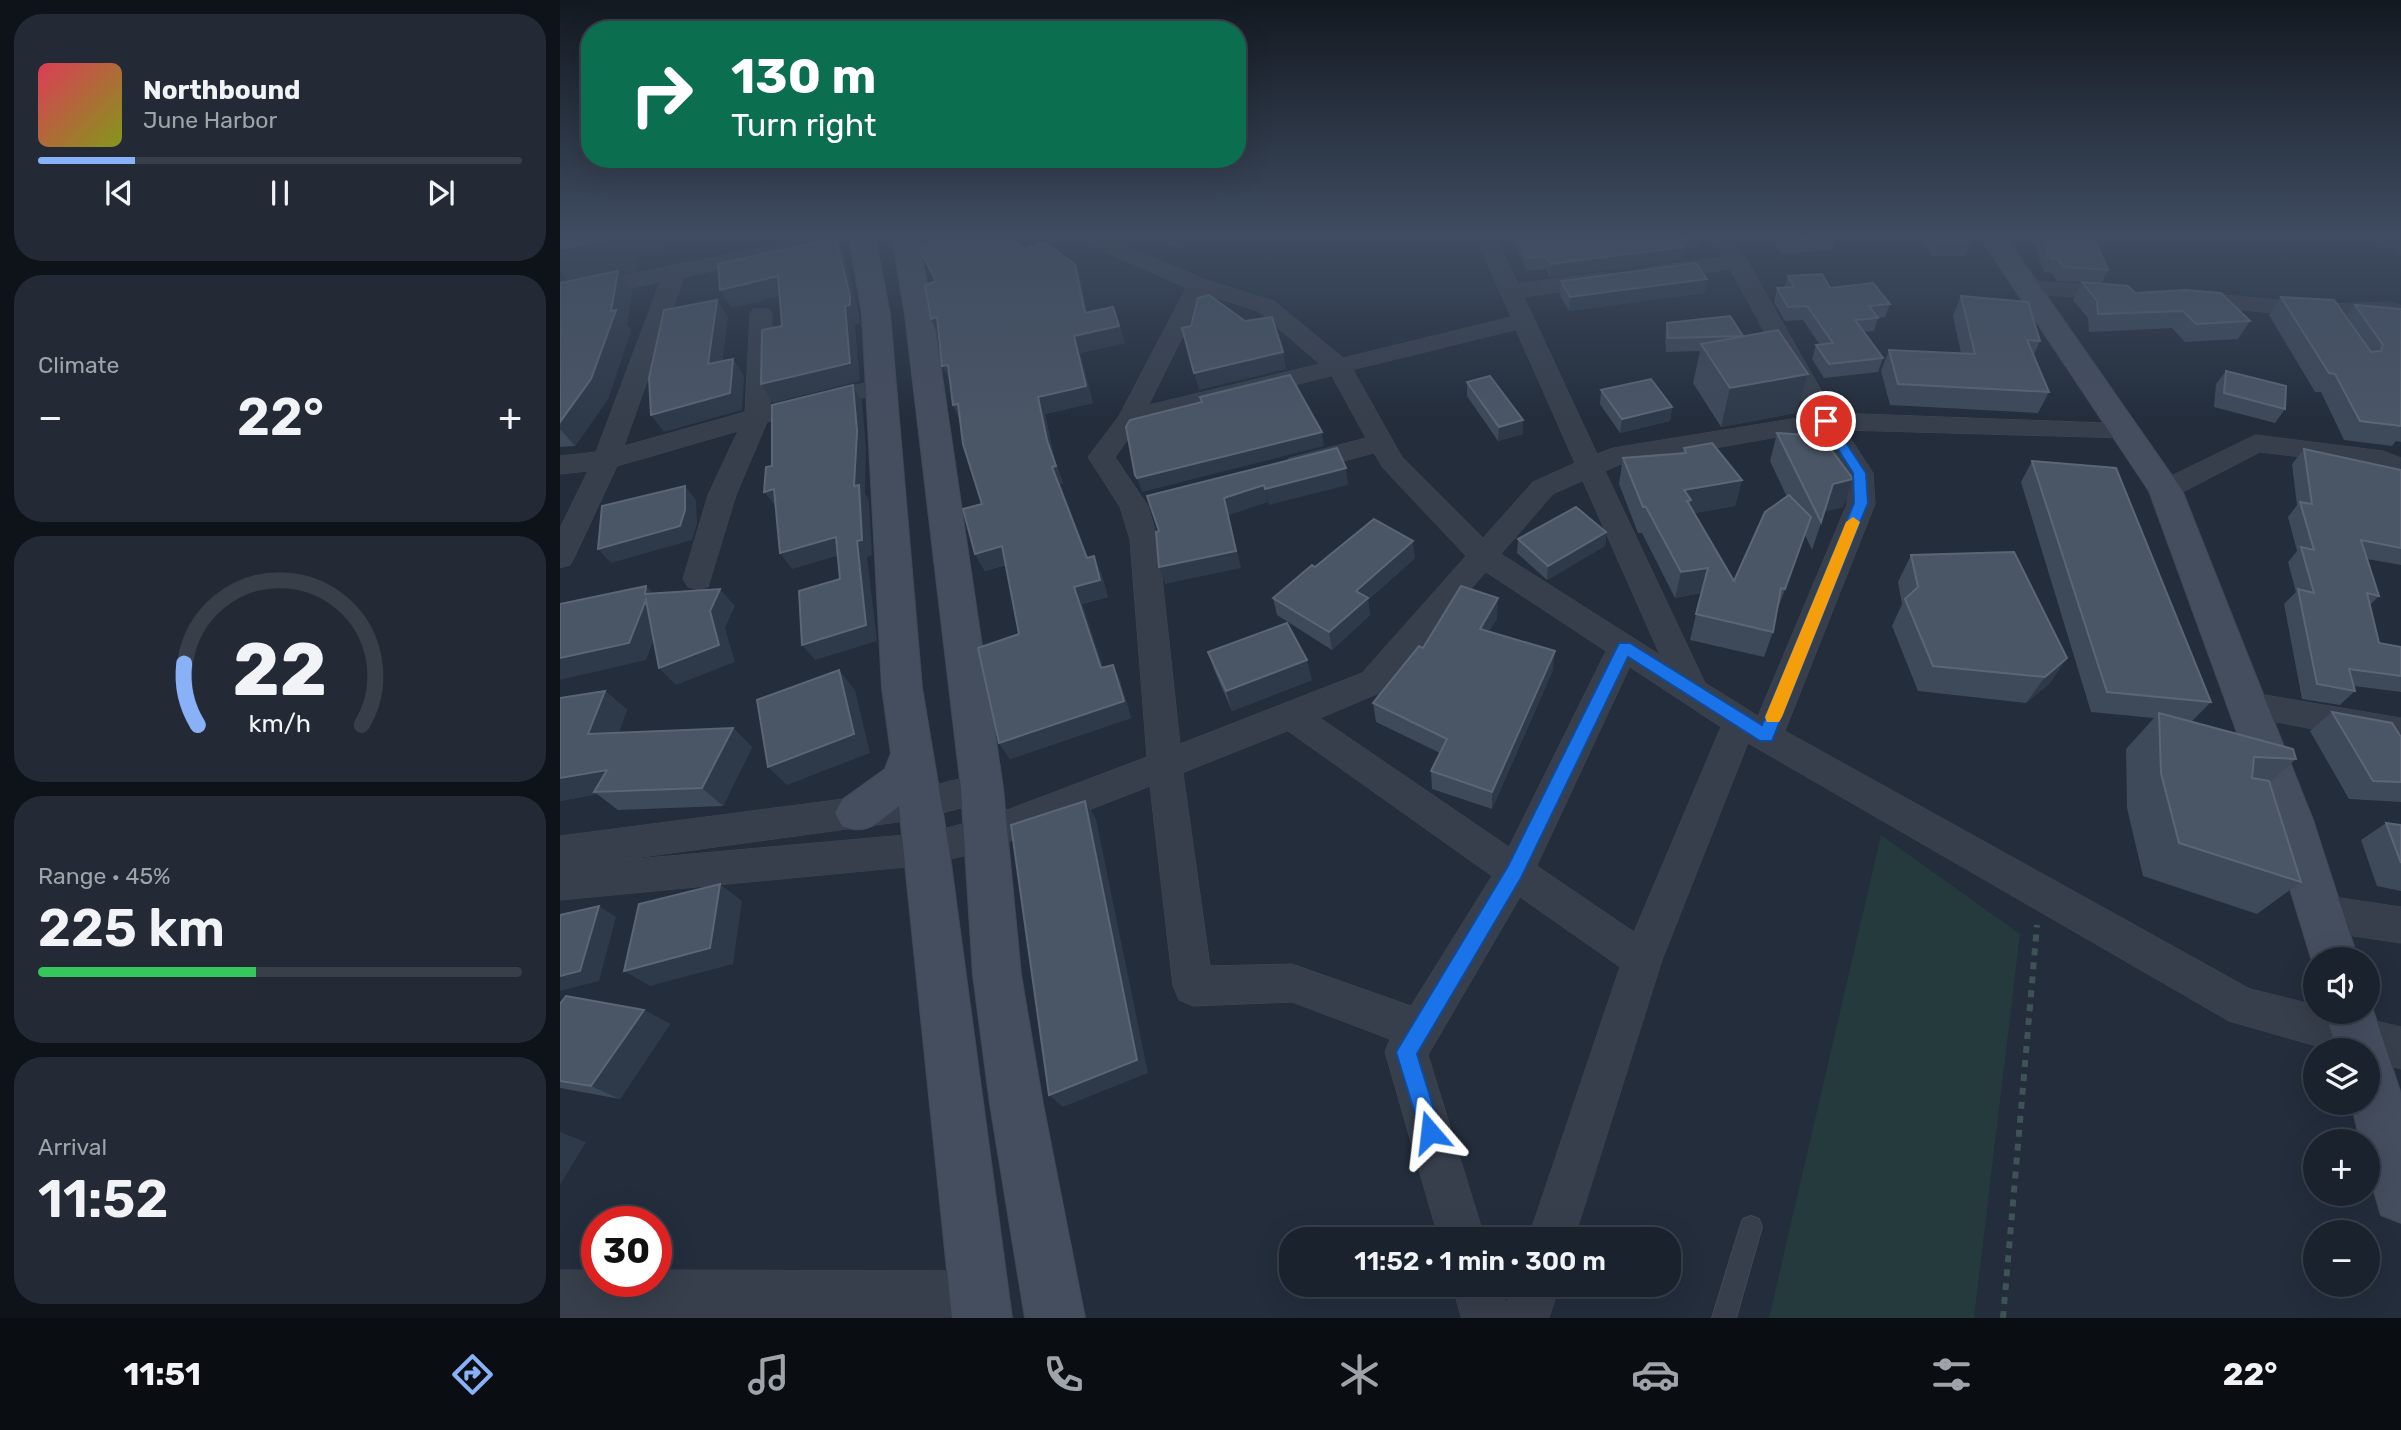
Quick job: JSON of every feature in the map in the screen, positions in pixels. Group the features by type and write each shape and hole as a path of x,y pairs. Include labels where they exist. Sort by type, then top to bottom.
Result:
{"street":[{"path":"560,558 606,460 665,298"},
{"path":"560,1294 976,1310 927,849 902,688 873,298"},
{"path":"916,298 982,789 987,834 988,897 997,976 1055,1318"},
{"path":"1192,298 1130,418 1101,457 1147,503 1144,540 1165,766 1194,986 1292,983 1420,1030"},
{"path":"1238,298 1266,306 1340,368 1392,462 1484,557 1753,729 2243,1007 2354,1038"},
{"path":"1513,298 1592,466 1693,692"},
{"path":"1555,1227 1642,960 1861,503 1860,473 1826,421 1757,298"},
{"path":"2034,298 2165,490 2291,820 2330,947"},
{"path":"2175,298 2327,316 2389,309 2401,312"},
{"path":"698,579 722,495 757,417 761,314"},
{"path":"1130,418 1524,321"},
{"path":"560,465 606,460 757,417 881,386"},
{"path":"560,883 927,849 987,834 1291,716 1373,682 1543,488 1614,457 1826,421 2125,430"},
{"path":"1277,469 1381,443"},
{"path":"2165,490 2256,443 2374,457 2401,468"},
{"path":"1458,1227 1406,1052 1514,872 1625,648"},
{"path":"2247,705 2401,732"},
{"path":"1291,716 1642,960"},
{"path":"857,813 902,780 912,753"},
{"path":"560,852 920,804 982,789"},
{"path":"2320,913 2401,925"},
{"path":"2380,1098 2401,1195"},
{"path":"1480,1297 1486,1318"},
{"path":"1525,1318 1532,1297"}],"lane":[{"path":"1724,1318 1751,1227"}],"path":[{"path":"2003,1318 2040,892"}],"green space":[{"path":"1881,835 2020,934 1974,1318 1769,1318"}],"building":[{"path":"560,298 613,298 611,311 616,310 591,379 560,422"},
{"path":"780,298 850,298 850,305 845,306 850,363 761,384 762,330 782,326"},
{"path":"927,298 1082,298 1085,313 1113,307 1119,326 1074,336 1086,386 1038,397 1047,440 1056,466 1052,467 1087,558 1094,556 1100,580 1074,587 1101,668 1113,665 1124,701 999,743 978,648 1019,634 1002,546 975,554 963,509 982,504 963,444 958,404 953,405 948,365 942,366 937,317 931,319"},
{"path":"1198,298 1212,298 1245,321 1272,317 1283,352 1194,373 1182,328 1191,326"},
{"path":"1783,298 1885,298 1890,304 1869,306 1878,318 1855,320 1883,358 1829,364 1816,345 1833,343 1807,306 1788,307"},
{"path":"1961,298 2028,302 2040,341 2027,340 2049,392 1898,384 1889,350 1975,354"},
{"path":"2094,298 2226,298 2250,321 2196,324 2183,311 2098,314"},
{"path":"2281,298 2334,300 2371,352 2381,351 2383,345 2355,305 2401,309 2401,426 2360,421 2335,374 2329,373"},
{"path":"717,300 708,364 733,359 730,393 651,415 649,378 664,310"},
{"path":"1730,316 1743,336 1668,338 1667,323"},
{"path":"1778,330 1808,374 1730,388 1701,344"},
{"path":"2226,371 2286,386 2285,409 2224,393"},
{"path":"1290,375 1322,432 1137,478 1135,475 1126,427 1130,420 1202,402 1200,397"},
{"path":"1490,376 1523,420 1499,427 1467,382"},
{"path":"1651,379 1672,407 1622,419 1601,390"},
{"path":"853,385 857,431 854,486 859,485 862,540 857,541 866,625 802,645 799,591 840,579 836,537 780,553 774,489 764,492 766,467 772,466 772,405"},
{"path":"1777,433 1821,436 1853,479 1833,484 1821,522"},
{"path":"1712,443 1742,480 1684,490 1691,500 1687,501 1734,581 1765,512 1789,495 1811,517 1785,589 1781,588 1773,632 1696,614 1708,568 1681,572 1646,507 1643,507 1623,458 1686,453 1684,448"},
{"path":"1337,448 1346,468 1265,489 1264,485 1224,498 1236,551 1159,567 1156,532 1159,531 1147,496"},
{"path":"2304,449 2401,470 2401,548 2361,540 2379,596 2367,593 2379,643 2401,647 2401,676 2349,669 2355,691 2317,684 2298,589 2314,593 2301,547 2314,550 2300,502 2312,504"},
{"path":"2032,461 2116,468 2211,702 2107,692"},
{"path":"685,486 685,510 680,526 598,549 602,506"},
{"path":"1576,507 1606,532 1548,566 1518,539"},
{"path":"1374,519 1413,541 1356,591 1368,598 1329,632 1273,598 1312,565 1315,567"},
{"path":"2014,552 2067,658 2045,677 1933,666 1905,599 1918,587 1911,555"},
{"path":"646,586 645,594 720,589 710,611 719,645 659,668 646,600 629,643 560,658 560,604"},
{"path":"1461,586 1498,598 1480,629 1555,651 1492,792 1431,771 1447,739 1373,703 1419,646 1423,648"},
{"path":"1287,623 1307,660 1226,691 1208,652"},
{"path":"839,670 854,734 768,767 757,700"},
{"path":"605,691 588,734 733,728 702,788 594,792 607,770 560,778 560,698"},
{"path":"2332,712 2392,723 2401,737 2401,782 2373,781"},
{"path":"2159,713 2293,749 2296,759 2254,757 2252,778 2269,781 2301,882 2179,843 2161,773"},
{"path":"1085,801 1137,1060 1049,1095 1011,825"},
{"path":"2386,823 2401,825 2401,863"},
{"path":"720,884 710,948 624,971 639,904"},
{"path":"599,906 580,971 560,976 560,915"},
{"path":"566,996 644,1010 591,1086 560,1081 560,1004"}],"slow traffic":[{"path":"1773,717 1853,522"}],"route":[{"path":"1430,1132 1406,1052 1514,872 1625,648 1766,736 1861,503 1860,473 1826,421"}]}
